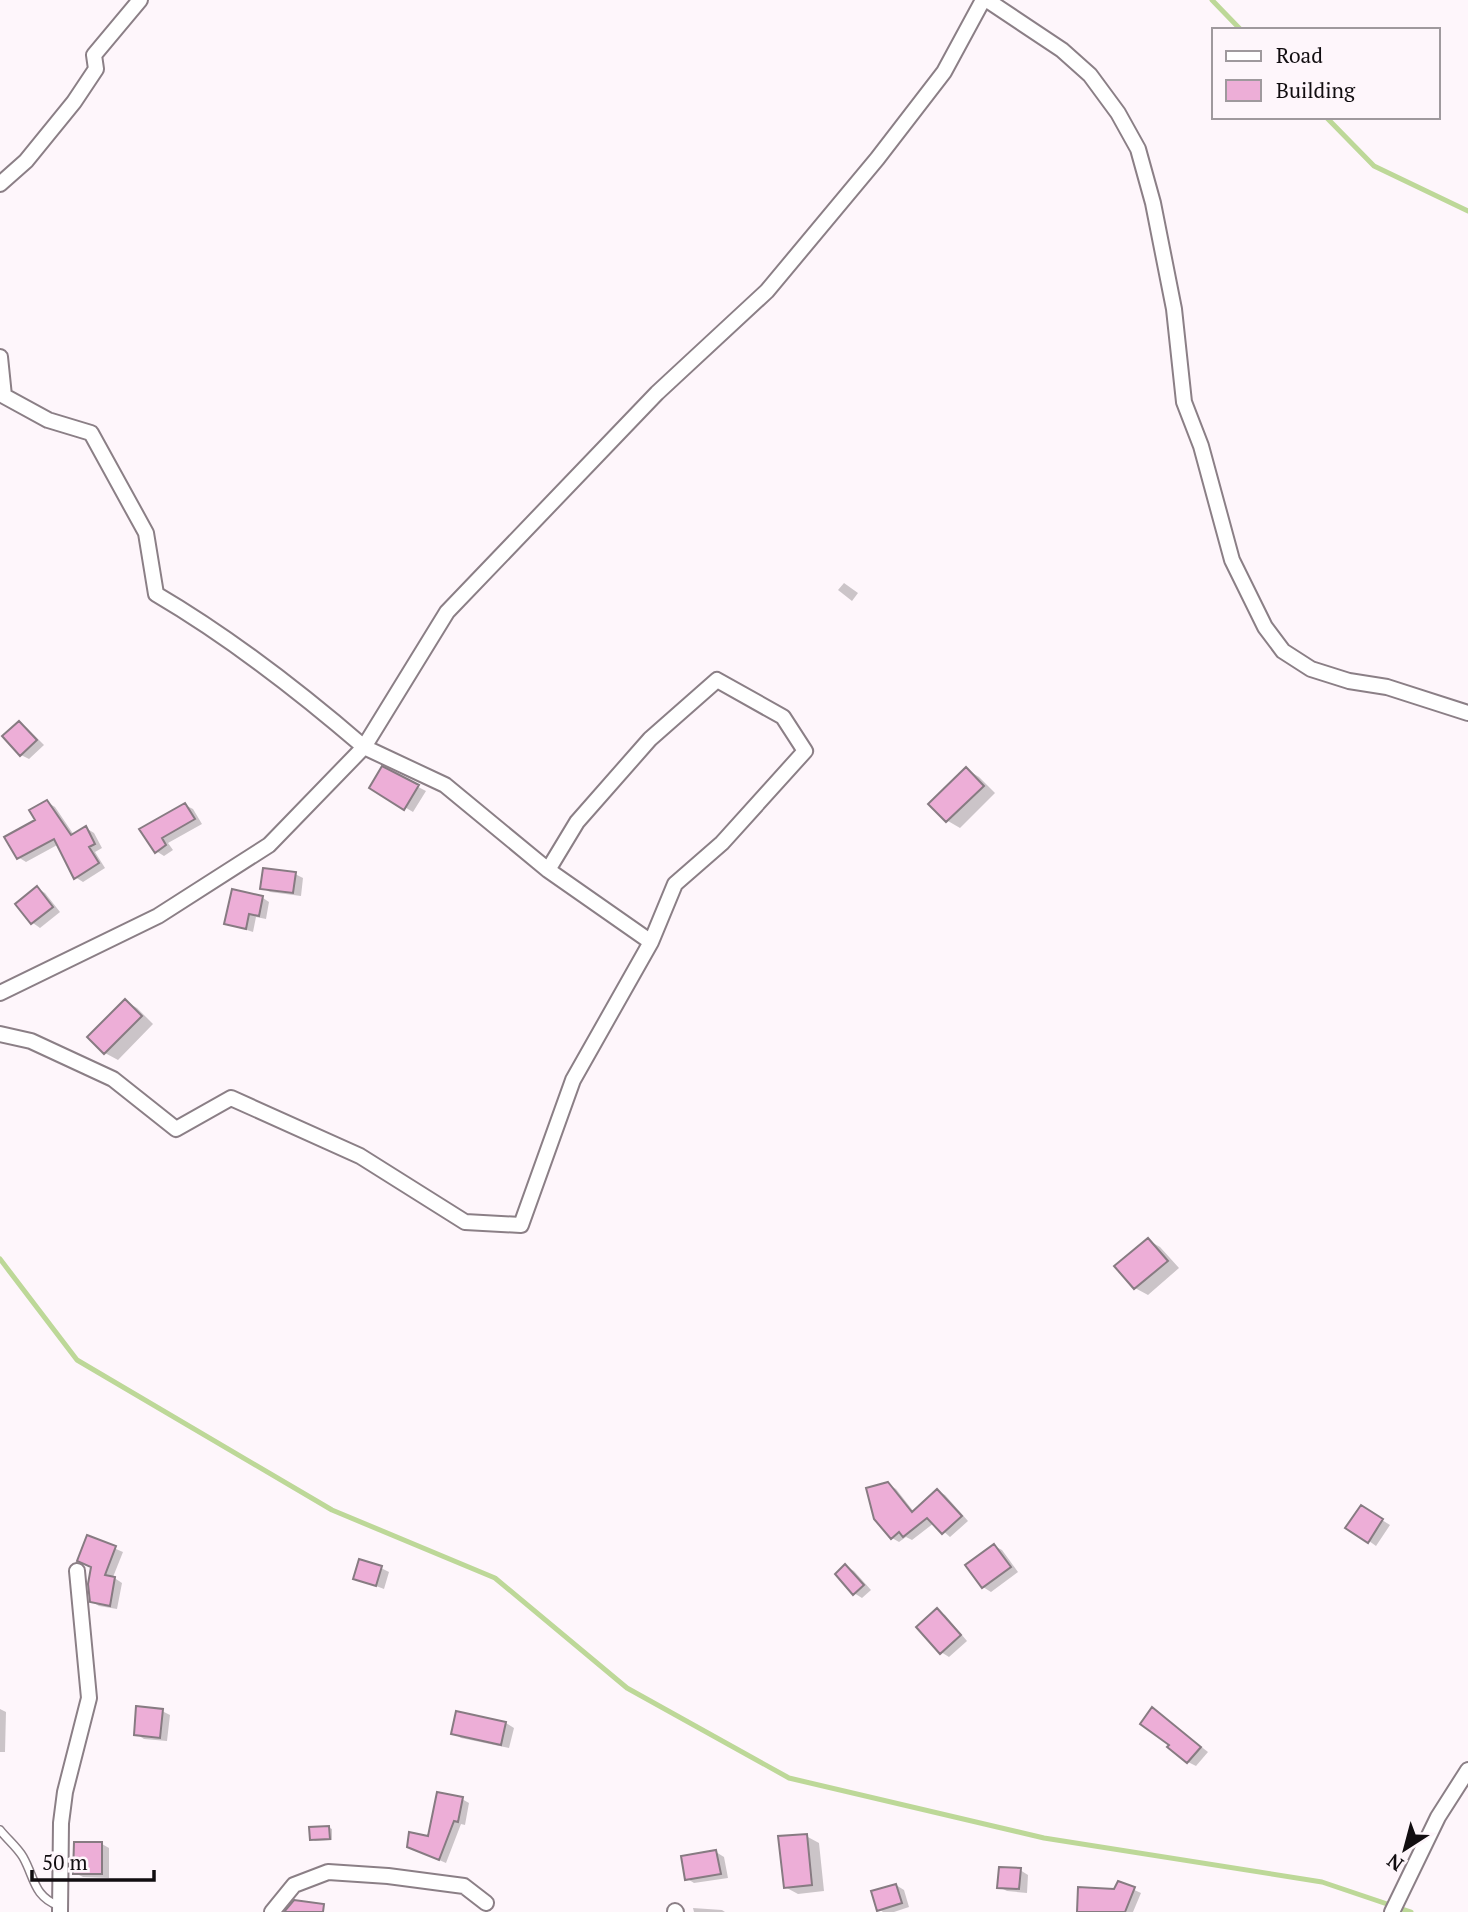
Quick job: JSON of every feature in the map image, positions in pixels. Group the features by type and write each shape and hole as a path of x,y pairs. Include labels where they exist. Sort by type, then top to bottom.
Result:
{"street":[{"path":"0,184 26,161 74,102 96,69 94,55 140,0"},
{"path":"0,993 158,916 269,845 364,747 447,612 657,393 767,291 877,159 944,72 985,0 1062,50 1090,75 1118,113 1138,149 1153,203 1174,309 1184,402 1201,446 1232,559 1265,627 1283,651 1311,669 1349,681 1387,687 1468,713"},
{"path":"0,357 4,396 48,420 91,433 146,533 156,594 202,621 300,692 364,747 445,785 548,870 651,942"},
{"path":"0,1034 31,1041 113,1079 176,1129 231,1098 360,1156 465,1222 521,1225 573,1080 651,942 675,884 722,843 805,751 783,717 717,680 650,739 577,822 548,870"},
{"path":"60,1909 61,1823 65,1792 89,1698 77,1572"},
{"path":"1392,1912 1438,1817 1468,1770"},
{"path":"272,1912 294,1885 328,1872 388,1876 464,1886 486,1903"}],"lane":[{"path":"0,1830 22,1856 36,1888 47,1901 60,1909"}],"building":[{"path":"19,721 37,740 20,756 2,736"},
{"path":"382,766 419,785 404,810 369,788"},
{"path":"966,767 984,786 946,822 928,804"},
{"path":"47,800 71,835 86,826 95,844 89,847 99,863 74,879 54,839 17,859 4,837 35,820 29,810"},
{"path":"185,803 195,819 162,838 166,845 155,853 139,829"},
{"path":"263,868 296,872 293,893 260,889"},
{"path":"37,886 53,907 31,924 15,904"},
{"path":"232,889 263,896 259,916 249,914 246,929 224,924"},
{"path":"125,999 142,1016 104,1054 87,1037"},
{"path":"1148,1238 1168,1261 1134,1289 1114,1266"},
{"path":"888,1482 912,1512 937,1489 962,1516 942,1534 927,1518 903,1537 899,1532 891,1539 874,1519 866,1488"},
{"path":"1361,1505 1383,1519 1368,1543 1345,1528"},
{"path":"87,1535 116,1546 105,1575 115,1577 110,1606 90,1602 88,1584 91,1567 77,1561"},
{"path":"994,1544 1011,1567 982,1588 965,1565"},
{"path":"359,1559 382,1566 376,1586 353,1579"},
{"path":"845,1564 864,1585 853,1595 835,1574"},
{"path":"937,1608 961,1635 940,1654 916,1627"},
{"path":"136,1706 163,1709 160,1738 134,1735"},
{"path":"1152,1707 1201,1747 1187,1763 1167,1747 1169,1745 1140,1724"},
{"path":"456,1711 506,1722 501,1745 451,1734"},
{"path":"437,1792 463,1797 458,1822 454,1821 439,1860 407,1847 409,1832 428,1836"},
{"path":"329,1826 330,1839 310,1840 309,1827"},
{"path":"807,1834 812,1885 784,1888 778,1836"},
{"path":"74,1842 102,1842 102,1874 73,1874"},
{"path":"716,1850 721,1874 685,1880 681,1856"},
{"path":"999,1867 1021,1868 1019,1889 997,1888"},
{"path":"1118,1881 1135,1887 1125,1912 1077,1912 1078,1887 1114,1889"},
{"path":"896,1884 902,1903 877,1911 871,1891"},
{"path":"294,1900 324,1904 323,1912 284,1912"}],"waterway":[{"path":"1212,0 1239,28"},
{"path":"1328,119 1374,166 1468,211"},
{"path":"0,1259 77,1360 332,1510 495,1578 627,1688 789,1778 1044,1838 1322,1882 1411,1912"}]}
